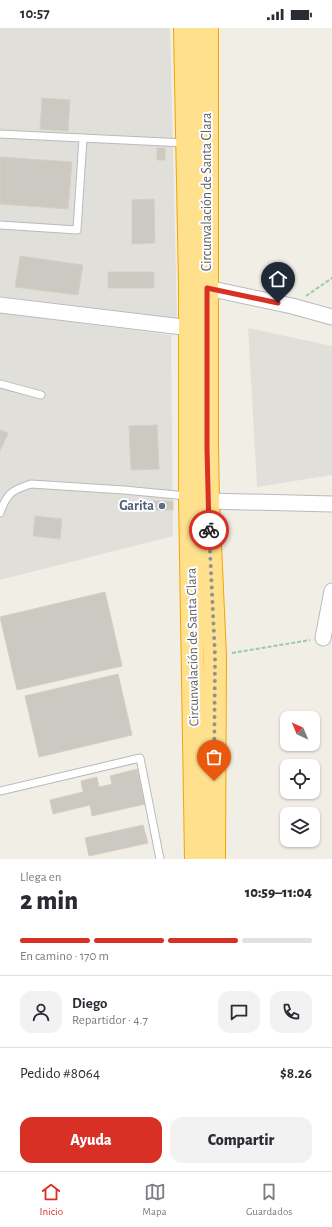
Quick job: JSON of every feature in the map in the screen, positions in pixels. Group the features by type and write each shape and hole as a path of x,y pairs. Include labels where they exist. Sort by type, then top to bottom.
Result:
{"highway":[{"name":"Circunvalación de Santa Clara","path":"185,28 187,143 198,286 199,329 196,859"},
{"name":"Circunvalación de Santa Clara","path":"198,286 207,28"},
{"name":"Circunvalación de Santa Clara","path":"199,499 215,656 214,859"}],"street":[{"path":"198,286 292,306 332,317"},
{"path":"0,304 199,329"},
{"path":"199,499 332,504"},
{"path":"322,638 332,591"}],"lane":[{"path":"0,134 187,143"},
{"path":"0,225 77,230 83,138"},
{"path":"0,384 41,395"},
{"path":"0,513 5,499 17,488 31,484 124,490 199,499"},
{"path":"0,791 140,758 160,859"}],"path":[{"path":"292,306 332,278"},
{"path":"215,656 322,638"}],"shaded area":[{"path":"0,28 170,28 177,318 0,296"},
{"path":"0,313 171,335 173,536 0,580"},
{"path":"248,328 332,346 332,475 257,487"}],"building":[{"path":"42,98 70,100 68,131 40,129"},
{"path":"157,148 165,148 165,160 157,160"},
{"path":"0,157 72,162 68,209 0,204"},
{"path":"154,199 155,243 132,244 132,200"},
{"path":"20,256 83,265 78,295 15,287"},
{"path":"108,272 154,272 154,288 108,288"},
{"path":"157,425 159,469 131,470 129,426"},
{"path":"0,430 8,433 0,451"},
{"name":"Garita","path":"151,501 173,501 173,510 151,510"},
{"path":"35,516 62,519 60,539 33,536"},
{"path":"105,592 122,666 17,690 0,617"},
{"path":"118,674 132,735 39,757 25,696"},
{"path":"137,769 145,804 92,816 90,805 53,814 50,800 83,792 81,781 97,777 99,787 112,784 110,776"},
{"path":"143,825 148,843 89,856 85,838"}],"way so far":[{"path":"209,530 215,656 214,781"}],"place":[{"name":"Garita","path":"162,506"}],"route":[{"path":"209,530 207,448 207,288 278,303"}]}
